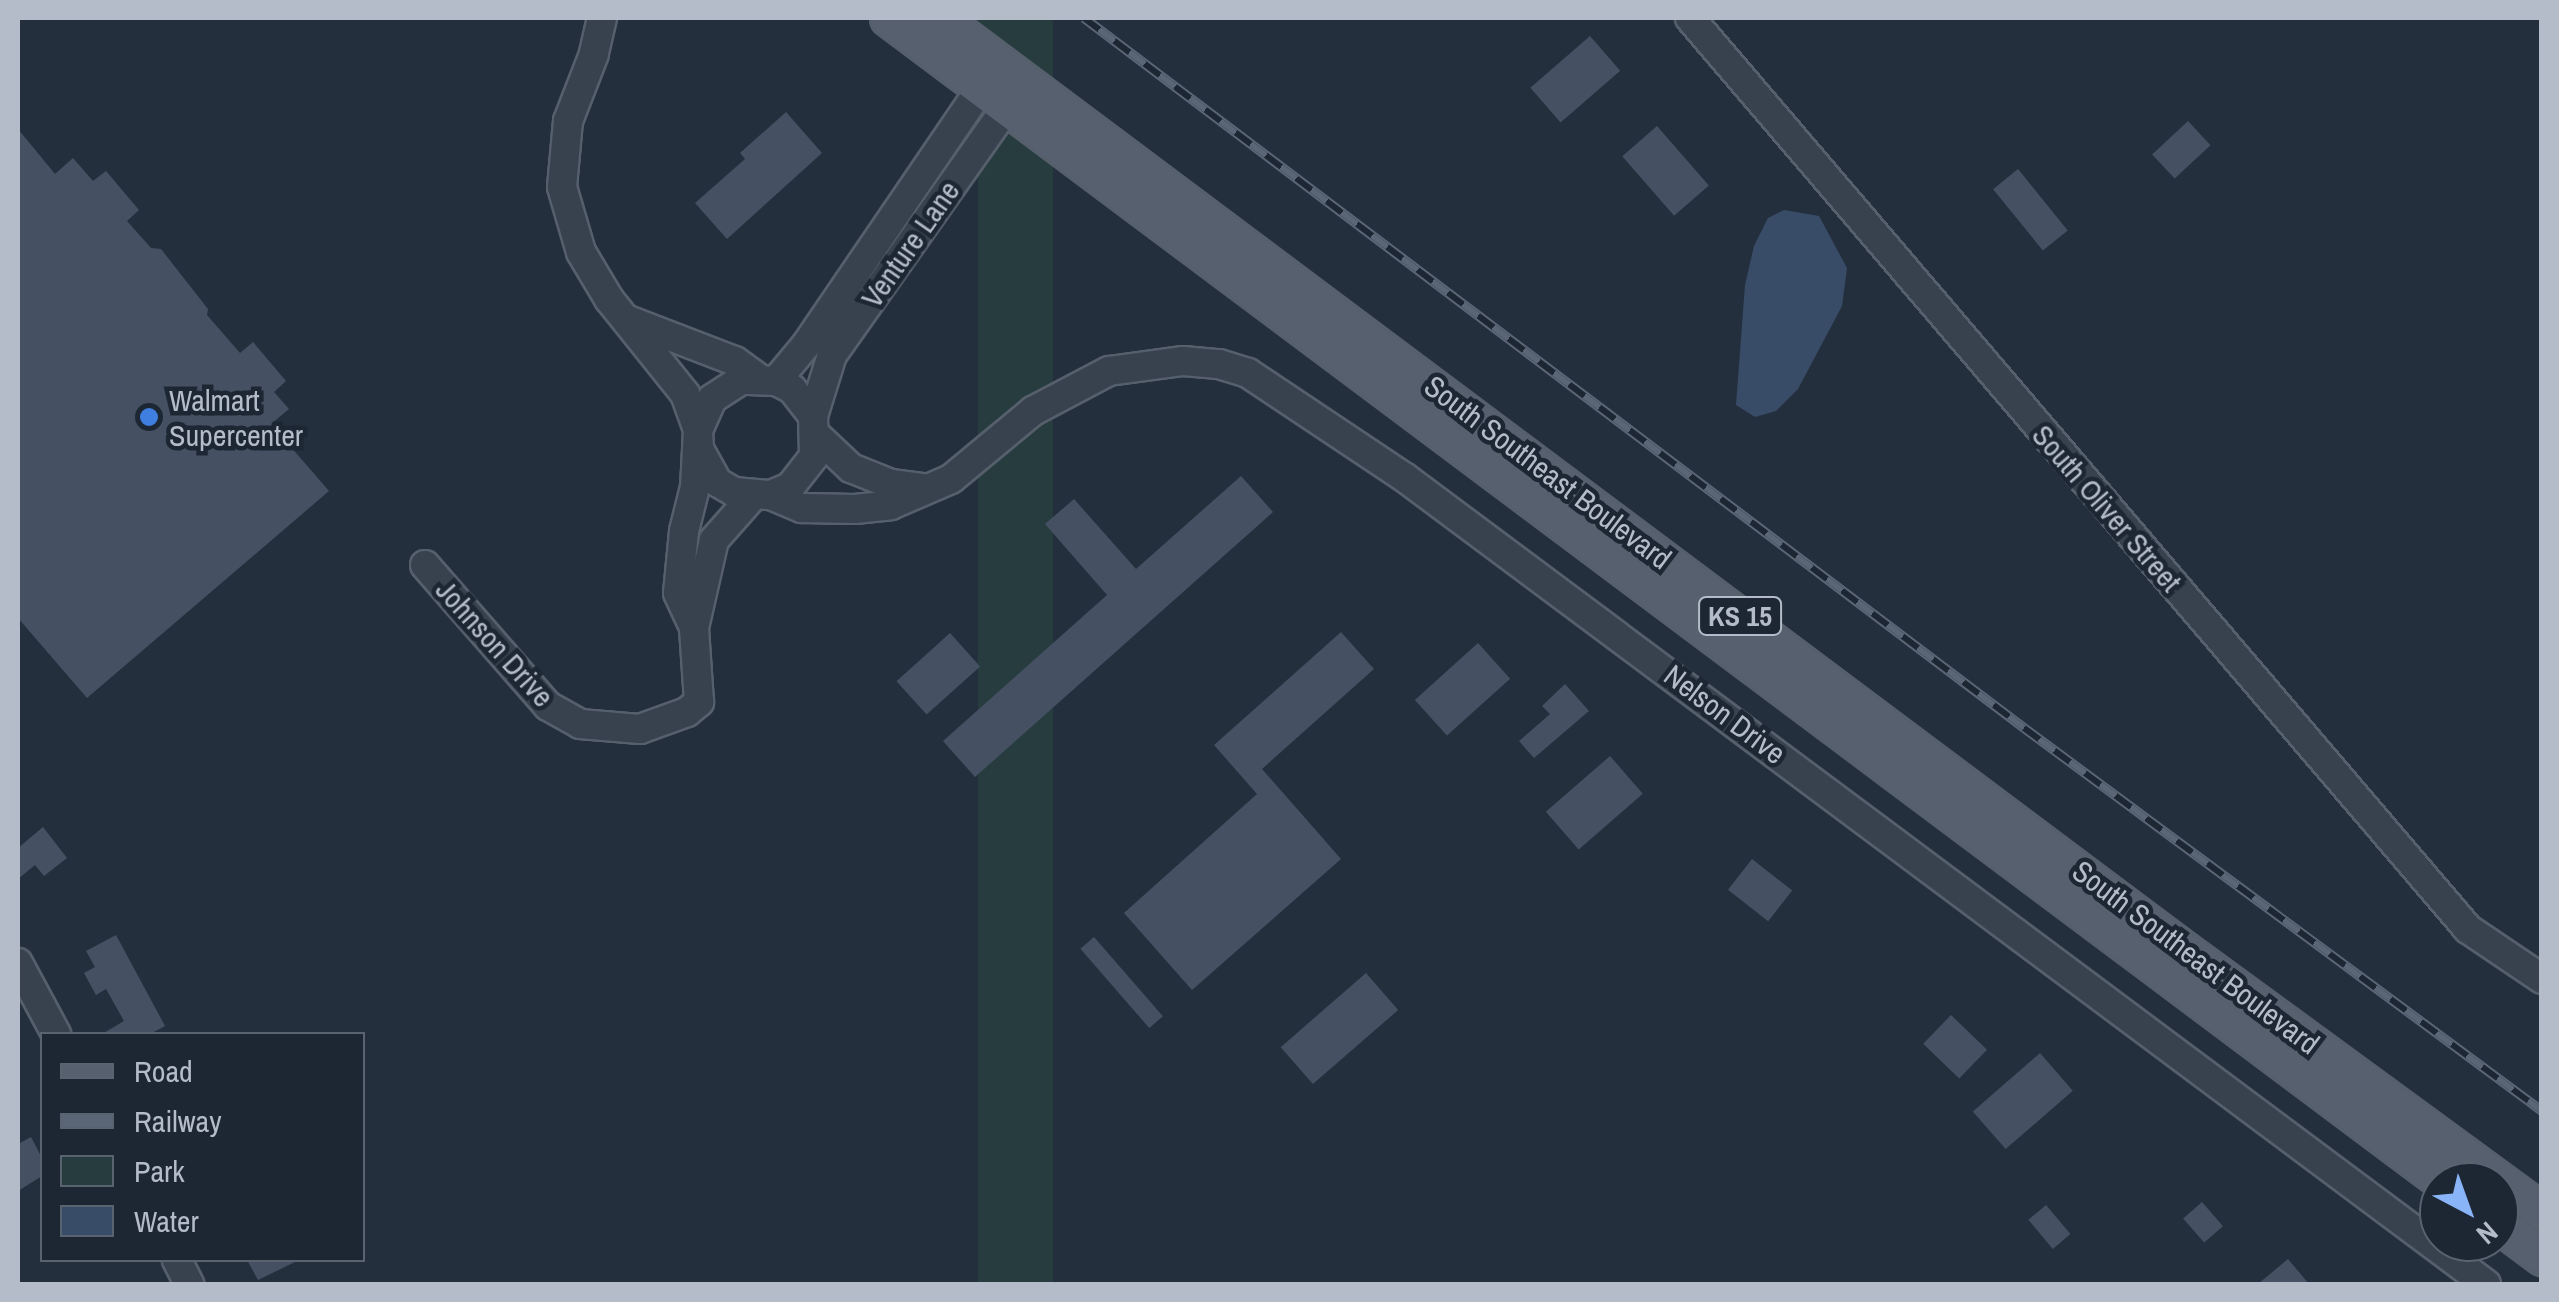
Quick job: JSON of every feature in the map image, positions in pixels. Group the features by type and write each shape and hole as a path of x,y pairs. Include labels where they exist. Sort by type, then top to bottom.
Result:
{"main road":[{"name":"South Southeast Boulevard","path":"888,18 1004,84 2542,1211"},
{"name":"South Southeast Boulevard","path":"940,18 1004,84 2419,1164"},
{"path":"2519,1240 2542,1257"}],"street":[{"path":"602,18 594,54 568,120 562,186 581,252 626,319 685,394 698,430 699,449 718,482 762,496"},
{"name":"South Oliver Street","path":"1690,18 2468,929 2542,979"},
{"name":"Venture Lane","path":"767,379 806,345 1004,84"},
{"name":"Venture Lane","path":"815,426 832,355 1004,84"},
{"path":"626,319 736,361 792,388 815,426 851,468 891,484 922,488"},
{"name":"Nelson Drive","path":"762,496 802,508 854,510 891,506 922,488 952,479 1033,411 1109,372 1183,362 1219,364 1248,373 1404,476 2486,1284"},
{"path":"694,628 678,592 684,531 695,487 698,430 703,413 725,387 767,379"},
{"path":"694,628 714,540 762,496 790,488 804,474 815,426"},
{"name":"Johnson Drive","path":"424,565 548,706 580,724 640,729 687,712 699,702 694,628"},
{"path":"18,963 55,1032"}],"green space":[{"path":"978,18 1053,18 1053,1284 978,1284"}],"water":[{"path":"1784,210 1819,216 1847,268 1842,306 1798,389 1776,411 1755,417 1736,405 1745,285 1754,246 1768,218"}],"building":[{"path":"1590,36 1620,71 1561,123 1530,88"},
{"path":"786,112 822,153 727,239 695,203 745,159 740,153"},
{"path":"2188,121 2211,145 2175,179 2152,154"},
{"path":"1657,126 1709,186 1674,216 1622,156"},
{"name":"Walmart Supercenter","path":"18,129 55,174 73,158 93,181 106,171 139,210 127,221 151,248 161,249 208,309 207,315 240,353 253,342 286,381 274,392 289,409 271,424 329,491 87,698 18,618"},
{"path":"2018,169 2068,230 2043,251 1993,189"},
{"path":"1241,476 1273,512 975,777 943,741 1107,595 1045,524 1074,499 1136,569"},
{"path":"1341,632 1374,669 1262,769 1341,859 1192,990 1124,913 1257,794 1214,745"},
{"path":"950,633 980,666 927,715 896,681"},
{"path":"1478,643 1510,679 1447,736 1415,700"},
{"path":"1565,684 1589,711 1534,758 1519,741 1550,714 1542,706"},
{"path":"1610,756 1643,794 1579,850 1546,812"},
{"path":"43,827 67,858 44,876 35,865 18,879 18,848"},
{"path":"1752,859 1792,890 1768,921 1728,890"},
{"path":"116,935 165,1026 154,1032 105,1032 124,1021 106,989 96,995 84,973 95,967 86,951"},
{"path":"1094,937 1163,1016 1149,1028 1080,949"},
{"path":"1366,973 1398,1010 1313,1084 1281,1047"},
{"path":"1951,1015 1987,1050 1959,1079 1923,1044"},
{"path":"2040,1053 2073,1091 2006,1149 1973,1111"},
{"path":"31,1137 40,1154 40,1177 18,1191 18,1144"},
{"path":"2202,1202 2223,1226 2204,1243 2183,1218"},
{"path":"2046,1205 2070,1234 2053,1249 2028,1220"},
{"path":"2288,1259 2309,1284 2258,1284"},
{"path":"248,1262 295,1262 258,1280"}],"railway":[{"path":"1084,18 2024,728 2542,1111"}],"place":[{"name":"Walmart Supercenter","path":"149,417"}]}
